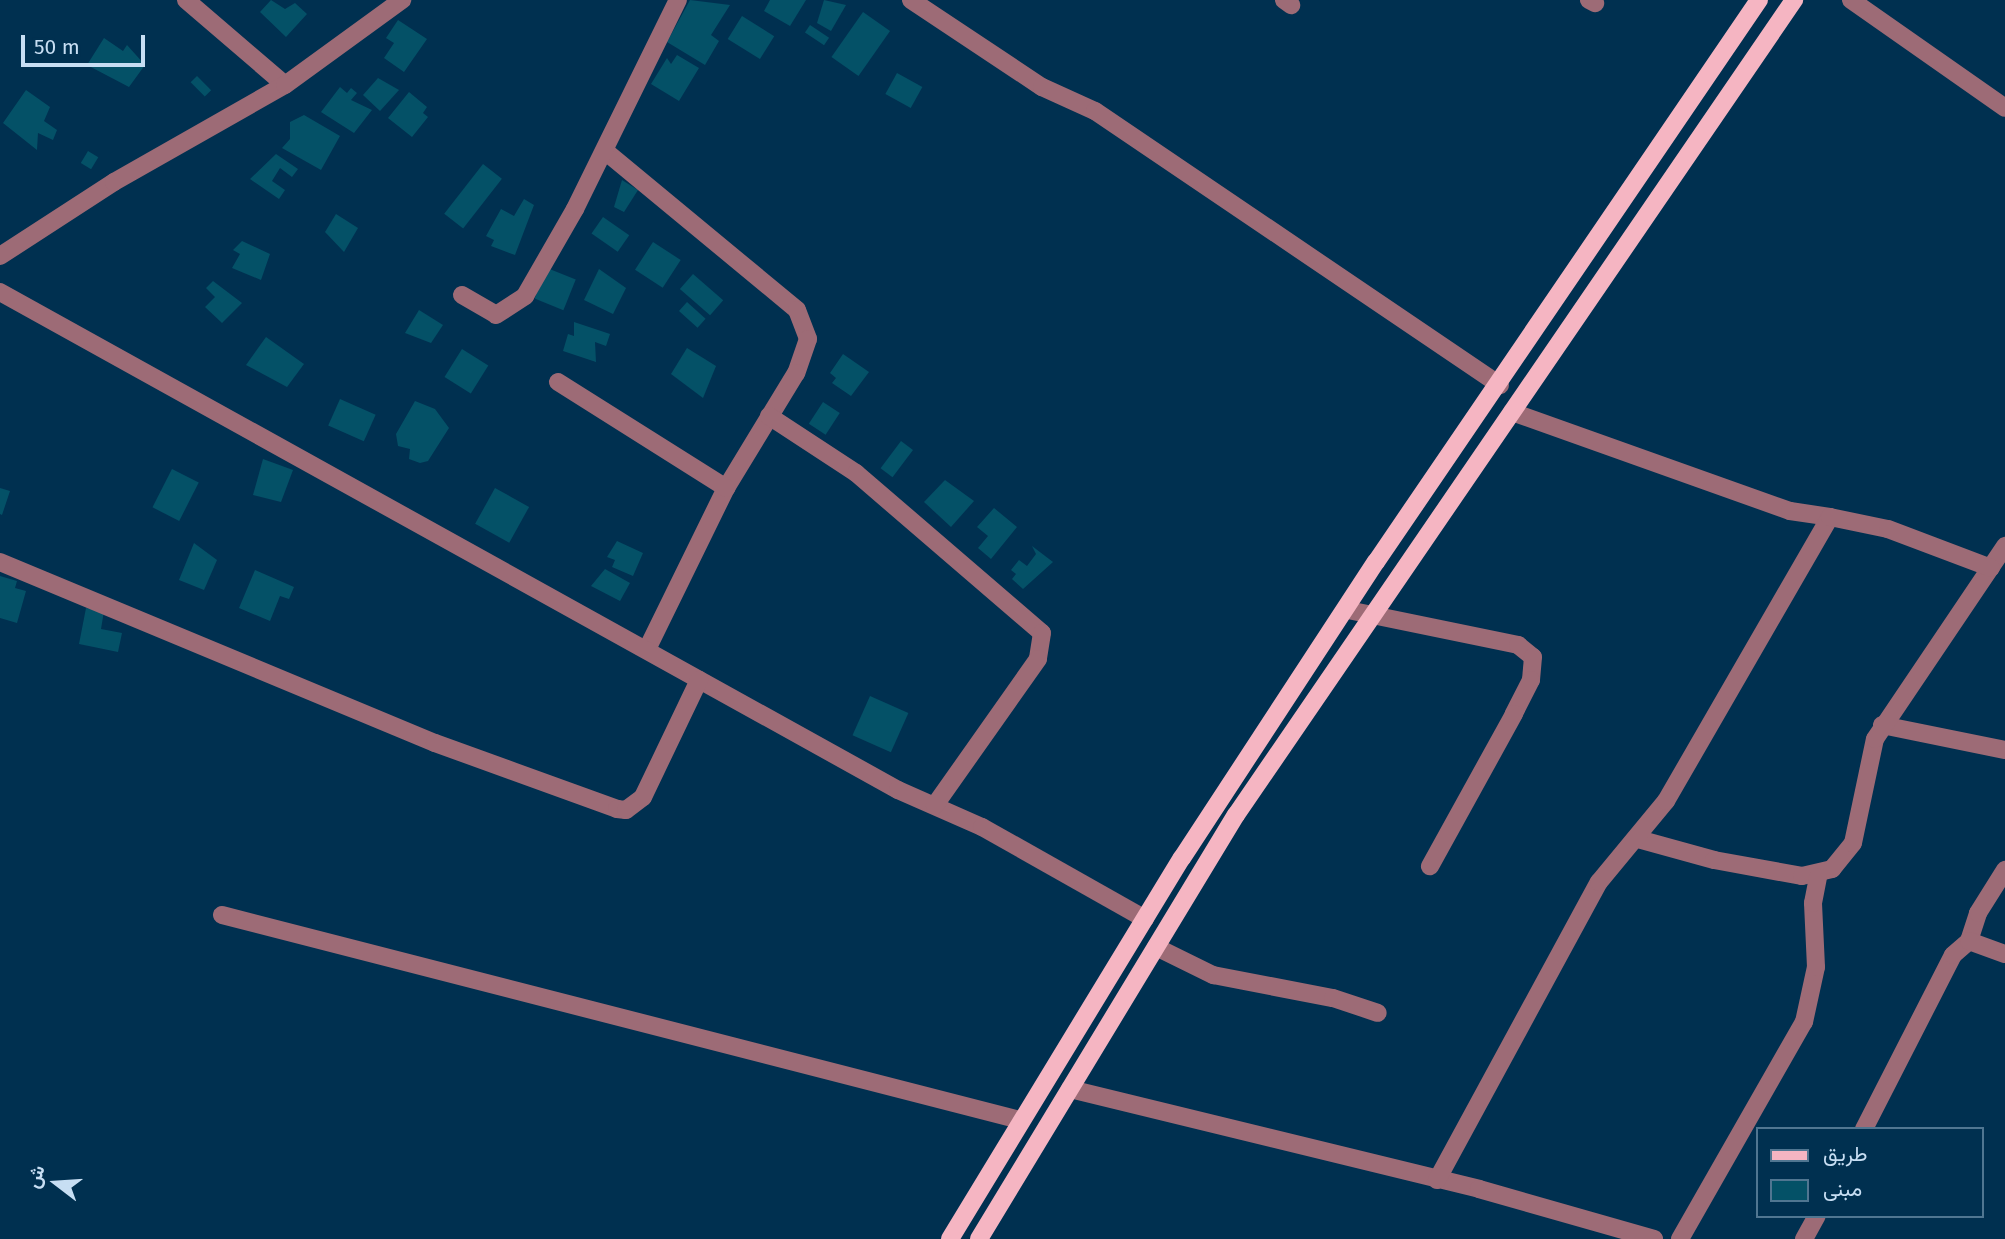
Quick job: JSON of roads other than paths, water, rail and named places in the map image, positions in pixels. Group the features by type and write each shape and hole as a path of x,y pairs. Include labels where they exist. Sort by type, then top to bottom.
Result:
{"main road":[{"path":"950,1239 1020,1120 1145,919 1348,610 1759,0"},
{"path":"979,1239 1236,816 1794,0"}],"street":[{"path":"186,0 285,85"},
{"path":"0,256 114,182 285,85 402,0"},
{"path":"462,295 489,315 515,306 605,151 678,0"},
{"path":"911,0 1042,87 1095,111 1500,386"},
{"path":"1851,0 2005,108"},
{"path":"605,151 804,318 806,352 726,488 647,649"},
{"path":"0,292 699,680 1145,919"},
{"path":"558,382 726,488"},
{"path":"1512,412 1780,508 1888,529 1991,568"},
{"path":"769,416 856,473 1042,633 1038,659 934,805"},
{"path":"1437,1180 1605,872 1638,839 1743,673 1830,517"},
{"path":"1680,1239 1804,1021 1816,967 1813,903 1818,877 1845,857 1853,843 1882,725 2005,546"},
{"path":"0,562 435,743 617,809 637,805 643,797 699,680"},
{"path":"1348,610 1518,645 1533,657 1531,680 1430,866"},
{"path":"1882,725 2005,750"},
{"path":"1638,839 1714,860 1818,877"},
{"path":"1865,1127 1953,955 1969,942 1978,913 2005,870"},
{"path":"222,915 1020,1120"},
{"path":"1969,942 2005,954"},
{"path":"1156,947 1213,975 1334,998 1378,1013"},
{"path":"1070,1089 1437,1180 1654,1239"},
{"path":"1804,1239 1816,1218"}]}
